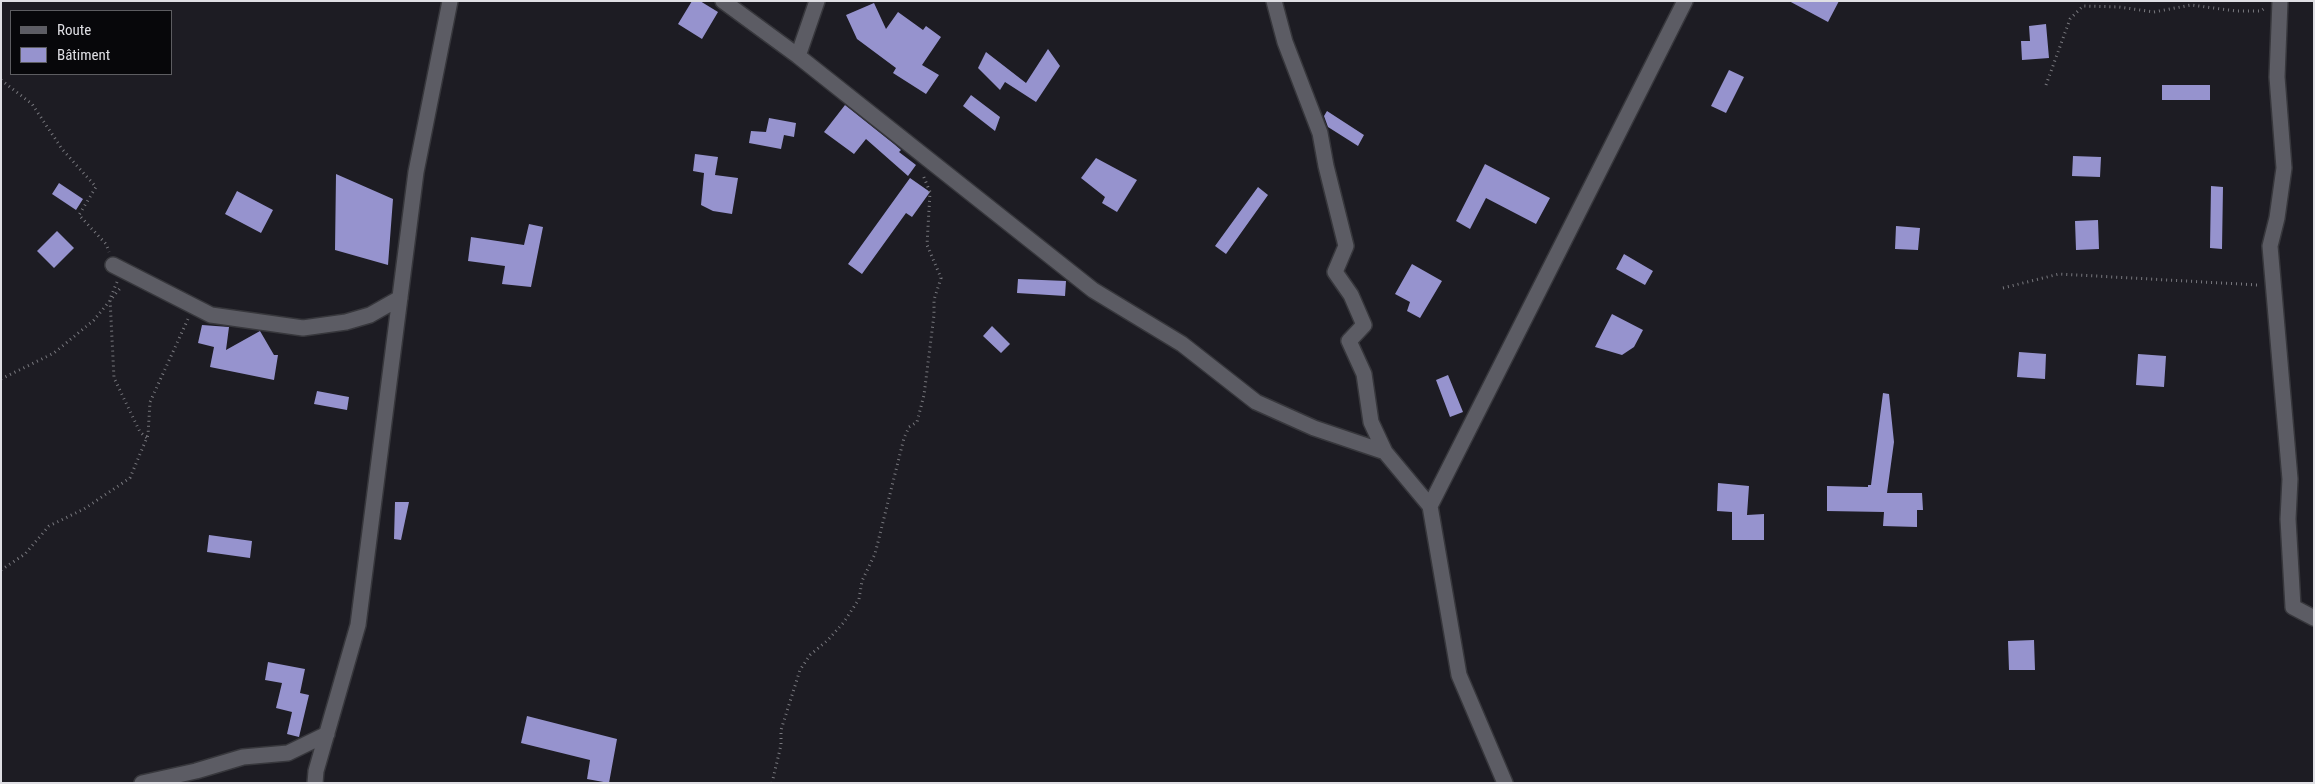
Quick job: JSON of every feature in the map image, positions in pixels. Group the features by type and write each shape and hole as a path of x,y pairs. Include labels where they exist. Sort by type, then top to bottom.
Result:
{"street":[{"path":"315,783 358,625 416,172 450,1"},
{"path":"723,1 798,56 1094,290 1182,344 1256,402 1314,428 1385,452"},
{"path":"798,56 817,1"},
{"path":"1274,1 1285,42 1320,133 1326,166 1346,246 1335,272 1351,296 1364,324 1349,341 1364,374 1371,422 1385,452 1430,506 1459,674 1505,783"},
{"path":"1430,506 1685,1"},
{"path":"2274,4 2284,168 2277,218 2270,246 2290,479 2288,519 2293,607 2314,618"},
{"path":"113,264 211,316 304,328 346,322 370,315 400,298"},
{"path":"142,783 196,771 243,757 288,753 327,734"}],"path":[{"path":"2046,85 2070,19 2083,6 2119,6 2154,12 2192,5 2236,11 2261,10 2274,4"},
{"path":"1,80 32,104 62,149 96,187 79,215 106,244 113,264 117,280 110,299 114,378 140,432 147,438"},
{"path":"772,783 781,745 781,730 800,670 810,656 844,622 859,599 862,581 875,554 904,438 909,427 917,422 924,395 934,315 934,300 941,278 927,244 930,192 919,167"},
{"path":"2003,288 2059,274 2274,285"},
{"path":"1,379 54,353 94,320 124,283 141,279"},
{"path":"1,570 25,554 49,526 84,509 130,478 147,438 150,402 174,352 185,320 200,310"}],"building":[{"path":"692,1 700,1 718,12 702,39 678,24"},
{"path":"1789,1 1839,1 1828,22"},
{"path":"874,3 886,29 898,12 923,30 926,26 941,37 922,65 939,75 926,94 893,73 896,68 857,39 846,15"},
{"path":"2046,24 2049,58 2022,60 2021,41 2030,41 2029,26"},
{"path":"1048,49 1060,66 1036,102 1005,82 1000,90 978,68 986,52 1026,83"},
{"path":"1729,70 1744,77 1726,113 1711,106"},
{"path":"2162,85 2210,85 2210,100 2162,100"},
{"path":"971,95 1000,117 995,131 963,106"},
{"path":"845,105 894,144 901,150 899,152 916,165 908,176 866,139 854,154 824,132"},
{"path":"1327,111 1364,135 1358,146 1328,127 1324,116"},
{"path":"769,118 796,123 794,137 784,135 781,149 749,143 751,131 766,132"},
{"path":"695,154 718,157 715,175 738,178 732,214 713,211 701,205 704,173 693,171"},
{"path":"2073,156 2101,157 2100,177 2072,176"},
{"path":"1096,158 1137,180 1117,212 1102,203 1105,197 1081,178"},
{"path":"1485,164 1550,198 1536,224 1486,198 1470,229 1456,221"},
{"path":"336,174 393,199 388,265 335,250"},
{"path":"910,178 930,192 912,217 906,213 862,274 848,264"},
{"path":"59,183 83,199 76,210 52,194"},
{"path":"2211,186 2223,187 2222,249 2210,248"},
{"path":"1258,187 1268,195 1226,254 1215,246"},
{"path":"237,191 273,210 261,233 225,214"},
{"path":"2098,220 2099,249 2076,250 2075,221"},
{"path":"529,224 543,227 531,287 502,284 505,266 468,261 471,237 524,245"},
{"path":"1896,226 1920,228 1918,250 1895,249"},
{"path":"57,231 74,248 54,268 37,251"},
{"path":"1624,254 1653,271 1645,285 1616,269"},
{"path":"1412,264 1442,281 1420,318 1407,311 1410,302 1395,294"},
{"path":"1018,279 1066,281 1065,296 1017,293"},
{"path":"1612,314 1643,330 1634,347 1622,355 1595,347"},
{"path":"202,325 229,327 226,350 260,331 274,355 278,355 274,380 210,367 214,347 198,343"},
{"path":"992,326 1010,344 1001,353 983,336"},
{"path":"2019,352 2046,354 2045,379 2017,377"},
{"path":"2138,354 2166,356 2164,387 2136,385"},
{"path":"1448,375 1463,412 1450,417 1436,380"},
{"path":"317,391 349,397 347,410 314,404"},
{"path":"1883,393 1889,394 1894,442 1887,493 1922,493 1923,510 1917,510 1917,527 1883,526 1884,512 1827,511 1827,486 1868,487 1868,485 1871,485"},
{"path":"1718,483 1749,486 1747,515 1764,514 1764,540 1732,540 1732,512 1717,511"},
{"path":"395,502 409,502 401,540 394,539"},
{"path":"209,535 252,541 250,558 207,552"},
{"path":"2034,640 2035,670 2009,670 2008,641"},
{"path":"268,662 305,669 300,693 309,695 299,737 287,734 292,712 276,708 282,683 265,680"},
{"path":"527,716 617,739 609,783 587,779 590,760 521,743"}]}
